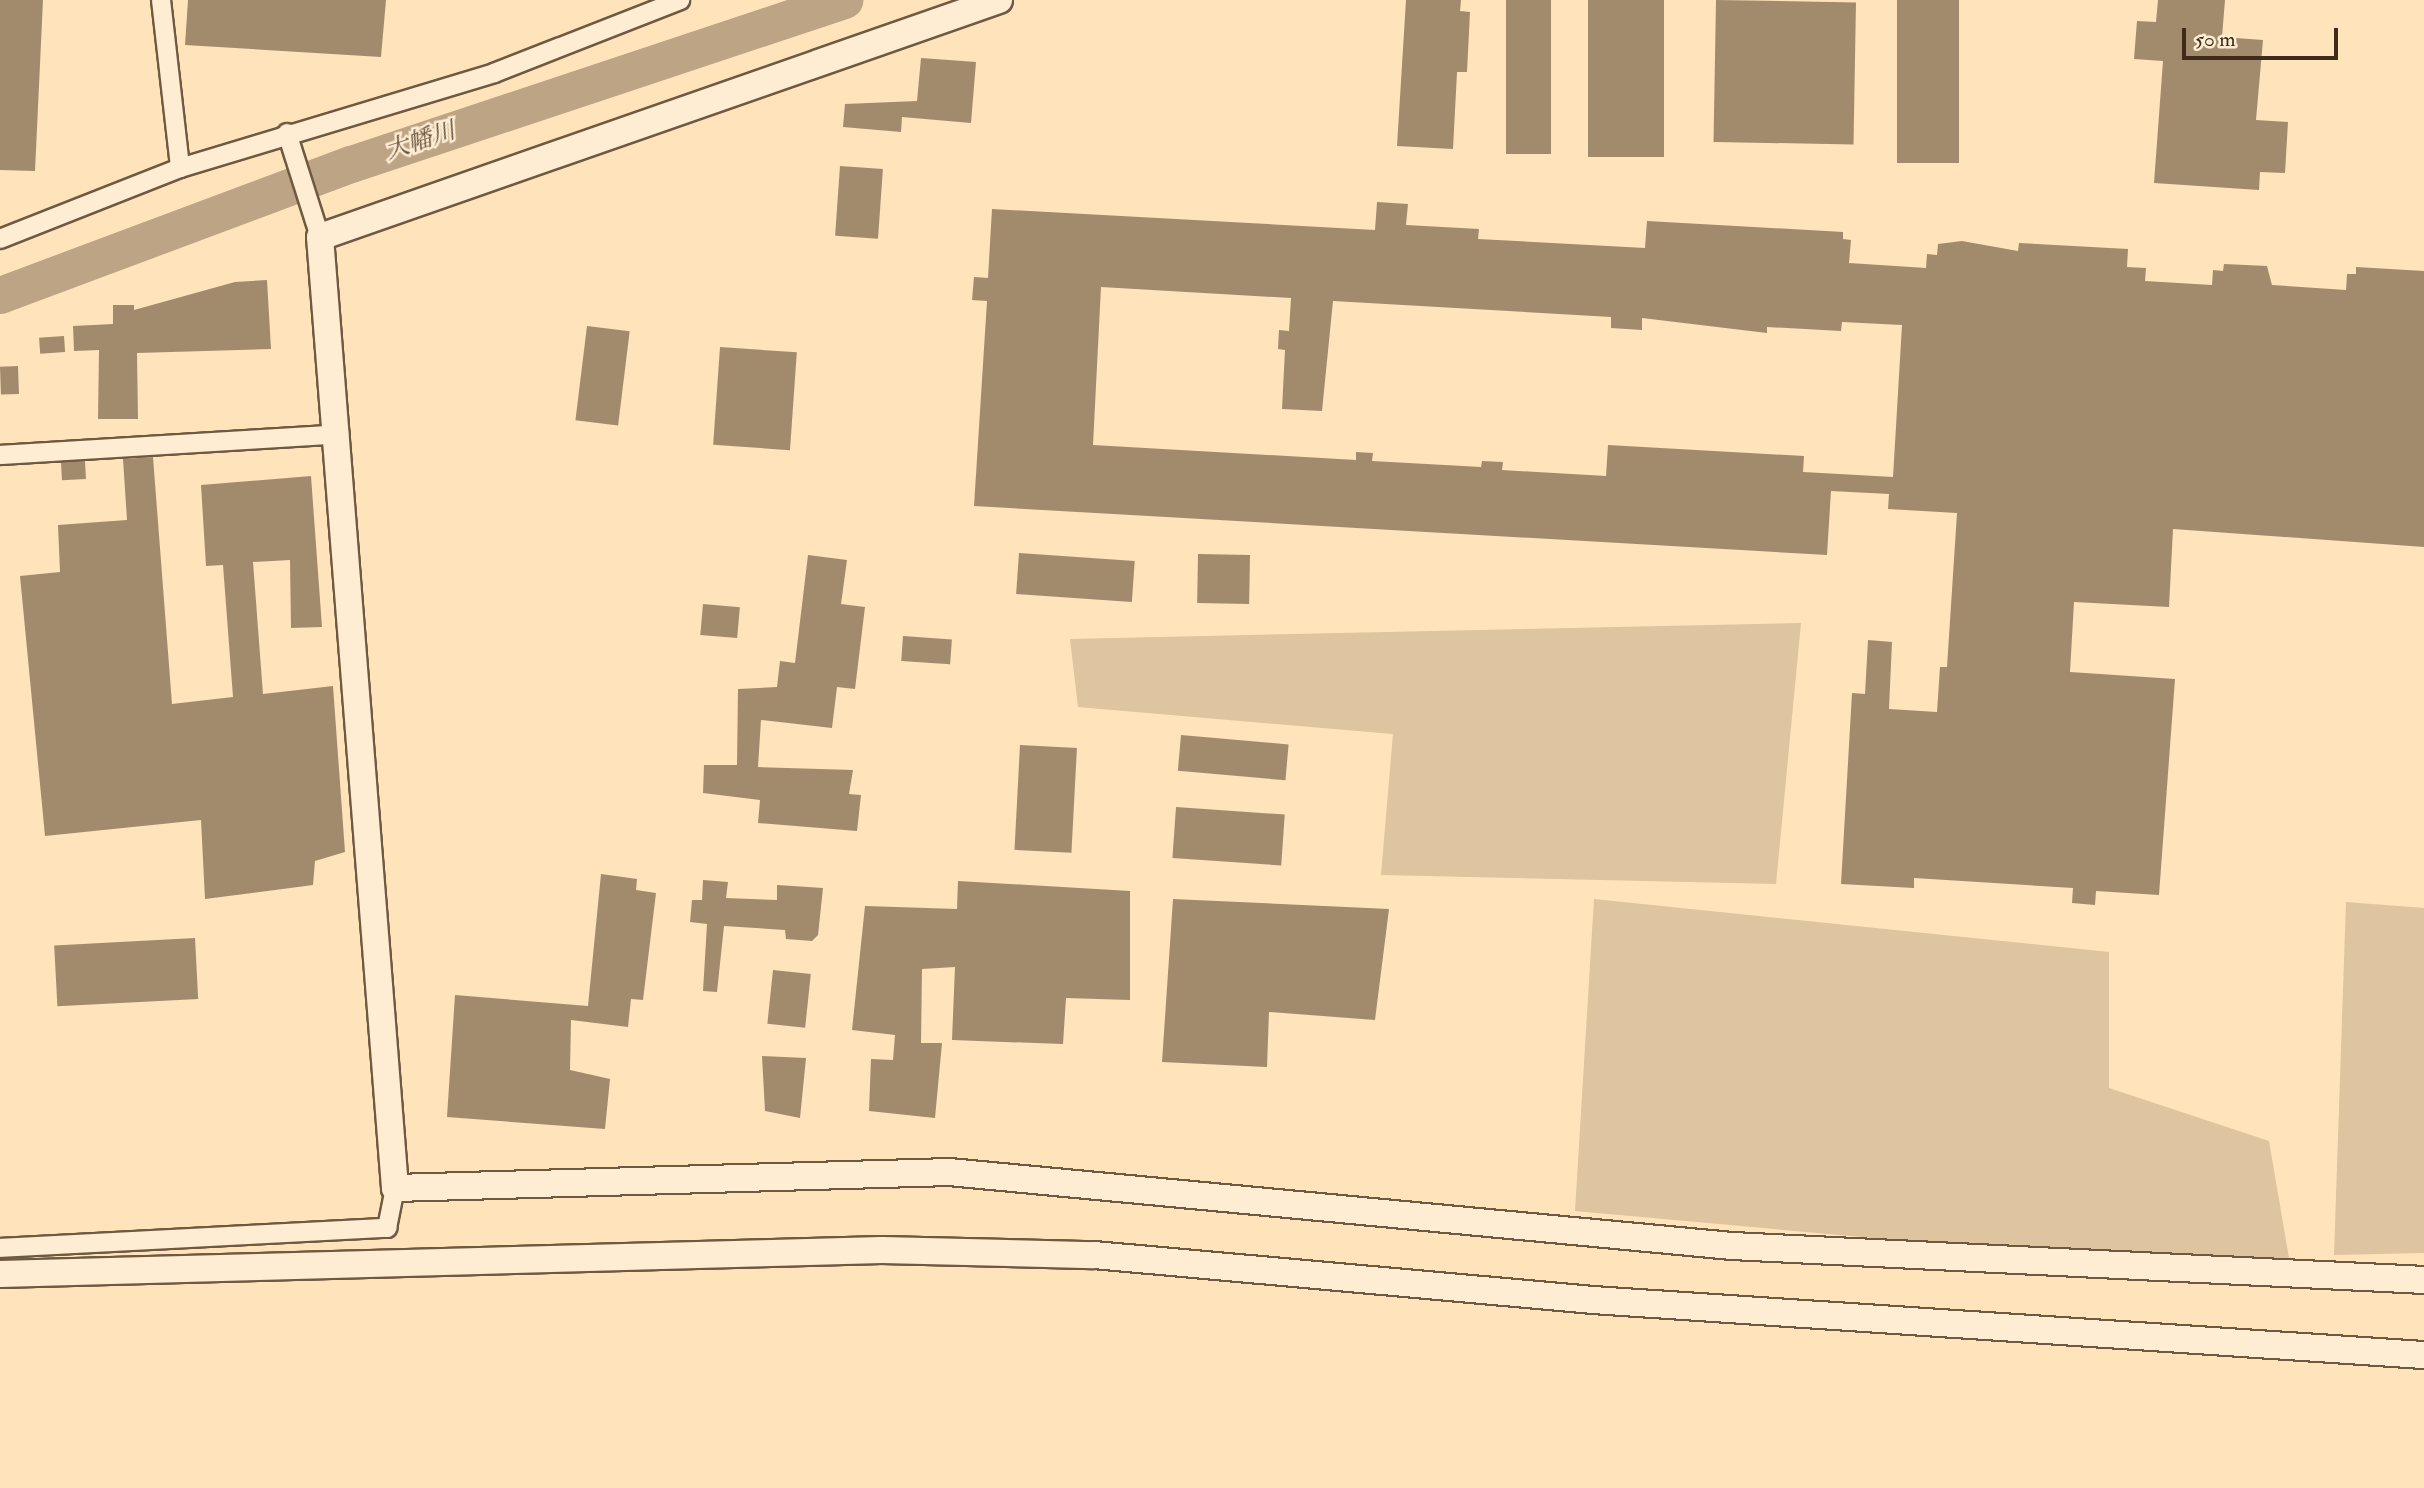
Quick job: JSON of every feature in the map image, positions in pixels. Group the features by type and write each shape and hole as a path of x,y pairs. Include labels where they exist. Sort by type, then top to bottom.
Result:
{"street":[{"path":"161,0 180,168"},
{"path":"0,239 180,168 287,133 494,73 680,0"},
{"path":"320,237 999,0"},
{"path":"0,1248 387,1228 395,1188 339,434 320,237 287,133"},
{"path":"0,455 339,434"},
{"path":"395,1188 949,1172 1732,1246 2424,1280"},
{"path":"0,1274 869,1250 1094,1255 1717,1309 2424,1355"}],"shaded area":[{"path":"1801,623 1776,884 1381,875 1393,734 1078,707 1070,639"},
{"path":"1594,899 2109,952 2109,1088 2269,1141 2292,1276 1575,1211"},
{"path":"2346,902 2424,908 2424,1253 2334,1255"}],"building":[{"path":"0,0 43,0 35,171 0,170"},
{"path":"188,0 386,0 381,57 185,45"},
{"path":"1406,0 1461,0 1460,11 1470,12 1467,72 1457,72 1453,149 1397,146"},
{"path":"1506,0 1551,0 1551,154 1506,154"},
{"path":"1588,0 1664,0 1664,157 1588,157"},
{"path":"1716,0 1856,2 1854,144 1714,142"},
{"path":"1897,0 1959,0 1959,163 1897,163"},
{"path":"2158,0 2225,0 2222,37 2263,40 2256,120 2288,122 2285,173 2260,172 2259,190 2154,183 2163,61 2134,59 2137,21 2156,22"},
{"path":"921,58 976,62 971,123 902,117 901,132 843,127 845,104 917,101"},
{"path":"840,166 883,169 878,239 835,236"},
{"path":"1377,202 1408,204 1406,225 1479,229 1478,239 1645,248 1647,221 1843,232 1843,239 1851,240 1849,263 1926,268 1927,254 1937,255 1938,244 1962,241 2018,251 2019,243 2128,249 2127,267 2146,268 2145,281 2212,285 2213,270 2223,271 2224,264 2267,266 2272,285 2346,290 2347,274 2356,274 2356,267 2424,271 2424,547 2173,529 2169,607 2074,602 2070,672 2175,679 2159,895 2096,891 2095,905 2072,903 2073,888 1914,878 1914,888 1841,884 1852,693 1865,694 1868,640 1892,642 1889,709 1937,712 1940,667 1947,667 1957,513 1888,509 1889,494 1831,491 1827,555 974,506 987,301 972,300 974,277 988,278 992,209 1375,230","holes":["1101,287 1291,298 1289,331 1279,330 1278,349 1285,350 1282,409 1322,411 1333,301 1611,317 1611,328 1642,330 1642,318 1767,333 1767,327 1841,331 1842,322 1902,325 1893,477 1803,472 1804,456 1608,445 1606,476 1502,470 1503,462 1482,461 1481,467 1372,461 1373,453 1356,452 1356,460 1093,445"]},
{"path":"267,280 271,349 137,353 138,419 98,419 99,350 74,351 73,326 113,324 113,305 134,305 134,310 235,282"},
{"path":"587,326 630,331 618,426 575,420"},
{"path":"64,336 65,352 40,354 39,338"},
{"path":"720,347 797,352 790,450 713,445"},
{"path":"18,366 19,394 1,395 0,367"},
{"path":"153,457 172,704 233,697 223,565 206,566 201,485 311,476 322,627 291,628 290,560 253,562 263,694 333,686 345,852 315,861 313,885 205,899 201,820 45,836 20,576 60,572 58,525 127,520 123,459"},
{"path":"85,461 86,479 62,480 61,462"},
{"path":"1019,553 1135,561 1132,602 1016,594"},
{"path":"1198,554 1250,555 1249,604 1197,603"},
{"path":"808,555 847,560 841,604 865,607 855,689 837,687 832,728 761,720 758,767 853,770 849,794 861,795 857,831 758,823 760,800 703,793 704,765 737,765 738,689 777,687 780,661 795,663"},
{"path":"703,604 740,607 737,638 700,635"},
{"path":"903,636 952,639 950,664 901,661"},
{"path":"1181,735 1289,744 1285,780 1178,771"},
{"path":"1020,745 1077,748 1071,853 1015,850"},
{"path":"1176,807 1285,815 1281,865 1172,858"},
{"path":"601,874 637,879 636,890 656,893 643,1000 631,999 628,1027 571,1020 570,1070 610,1079 605,1129 447,1117 455,995 588,1006"},
{"path":"703,880 728,882 726,898 777,900 777,885 823,888 818,935 812,941 786,939 785,930 724,926 717,992 703,991 707,924 690,922 692,900 702,900"},
{"path":"958,881 1130,891 1130,1000 1066,998 1063,1044 952,1040 955,967 922,969 921,1043 942,1043 935,1118 869,1111 871,1059 893,1060 895,1035 852,1030 865,906 957,909"},
{"path":"1173,899 1389,909 1375,1020 1269,1012 1267,1067 1162,1062"},
{"path":"195,938 198,999 57,1006 54,945"},
{"path":"773,970 811,974 805,1028 767,1024"},
{"path":"762,1056 806,1058 800,1118 765,1111"}],"waterway":[{"name":"大幡川","path":"0,295 351,164 844,0"}]}
